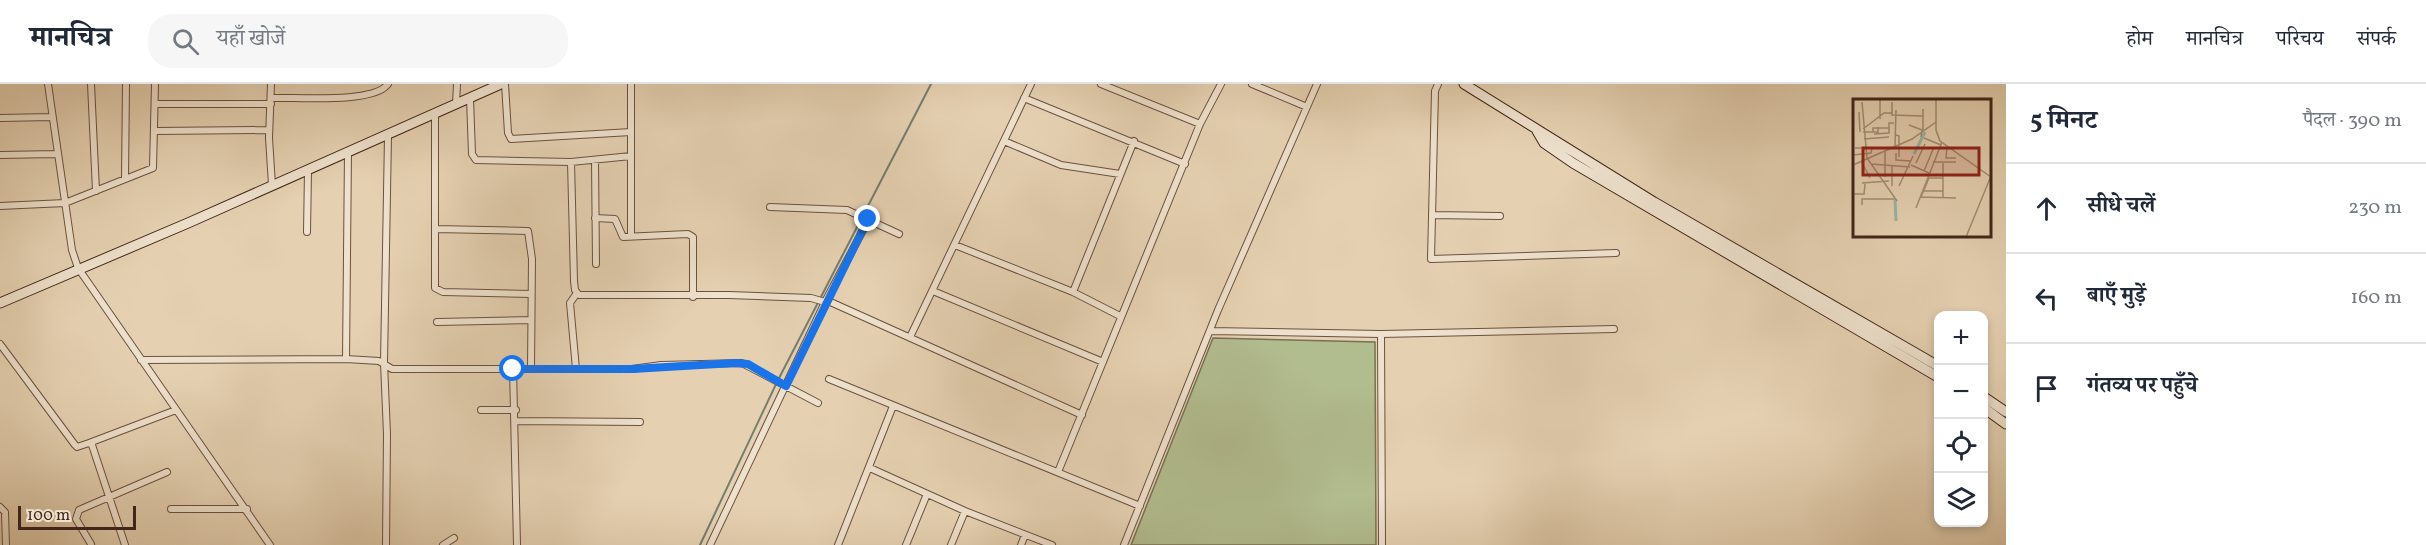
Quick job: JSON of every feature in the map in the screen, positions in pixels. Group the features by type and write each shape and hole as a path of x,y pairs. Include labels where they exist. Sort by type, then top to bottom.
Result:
{"street":[{"path":"48,84 72,250 78,268 270,545"},
{"path":"91,84 96,191"},
{"path":"125,179 123,133 126,84"},
{"path":"0,206 65,203 154,166 155,84"},
{"path":"271,84 269,130 272,185"},
{"path":"155,104 358,97 381,91 388,84"},
{"path":"456,105 457,84"},
{"path":"0,303 388,136 470,98 484,88 503,84 508,133 511,139 631,132"},
{"path":"631,84 631,235"},
{"path":"911,335 1031,84"},
{"path":"1101,84 1200,124"},
{"path":"1058,472 1200,124 1221,84"},
{"path":"1252,84 1307,106"},
{"path":"1124,545 1209,331 1317,84"},
{"path":"1438,84 1435,91 1431,259 1616,253"},
{"path":"1464,84 1537,131 1547,133 1639,192 1936,365"},
{"path":"470,98 472,154 476,160 571,162 631,156"},
{"path":"1024,98 1134,141 1185,164"},
{"path":"435,115 437,290 531,294"},
{"path":"0,118 52,117"},
{"path":"155,131 269,130"},
{"path":"1537,131 1544,143 1573,163 1934,375"},
{"path":"386,545 387,434 384,363 388,136"},
{"path":"1004,141 1061,165 1120,174"},
{"path":"1073,292 1134,141"},
{"path":"346,359 348,152"},
{"path":"0,155 58,154"},
{"path":"595,160 596,264"},
{"path":"571,162 574,281 577,293 570,303 576,369"},
{"path":"307,232 308,171"},
{"path":"770,207 835,208 856,212 899,234"},
{"path":"1432,215 1500,216"},
{"path":"595,218 615,219 621,235 693,237 693,297"},
{"path":"710,545 822,300 867,218"},
{"path":"435,229 528,231 532,259 531,369"},
{"path":"955,245 1073,292 1120,316"},
{"path":"933,291 1103,362"},
{"path":"577,293 590,297 729,295 822,300 911,335 1082,415"},
{"path":"437,322 531,320"},
{"path":"1209,331 1381,334 1614,329"},
{"path":"1381,334 1382,545"},
{"path":"0,344 75,446 89,443 176,410"},
{"path":"141,360 346,359 384,363 392,369 576,369 735,363 748,364 818,402"},
{"path":"513,369 516,410 517,545"},
{"path":"829,379 1140,506"},
{"path":"1988,400 2006,412"},
{"path":"838,545 893,406"},
{"path":"481,410 516,410"},
{"path":"1988,411 2006,424"},
{"path":"516,421 640,422"},
{"path":"89,443 125,545"},
{"path":"870,468 965,511 1052,545"},
{"path":"91,544 78,522 77,513 83,507 167,472"},
{"path":"906,545 927,494"},
{"path":"0,507 4,512 6,545"},
{"path":"171,508 247,509"},
{"path":"951,545 965,511"},
{"path":"1021,545 1025,535"},
{"path":"443,545 454,538"}],"green space":[{"path":"1213,338 1375,342 1376,545 1131,545"}],"waterway":[{"path":"700,545 777,382 931,84"}],"route":[{"path":"513,369 632,369 654,365 735,363 748,364 786,386 826,300 868,219"}]}
